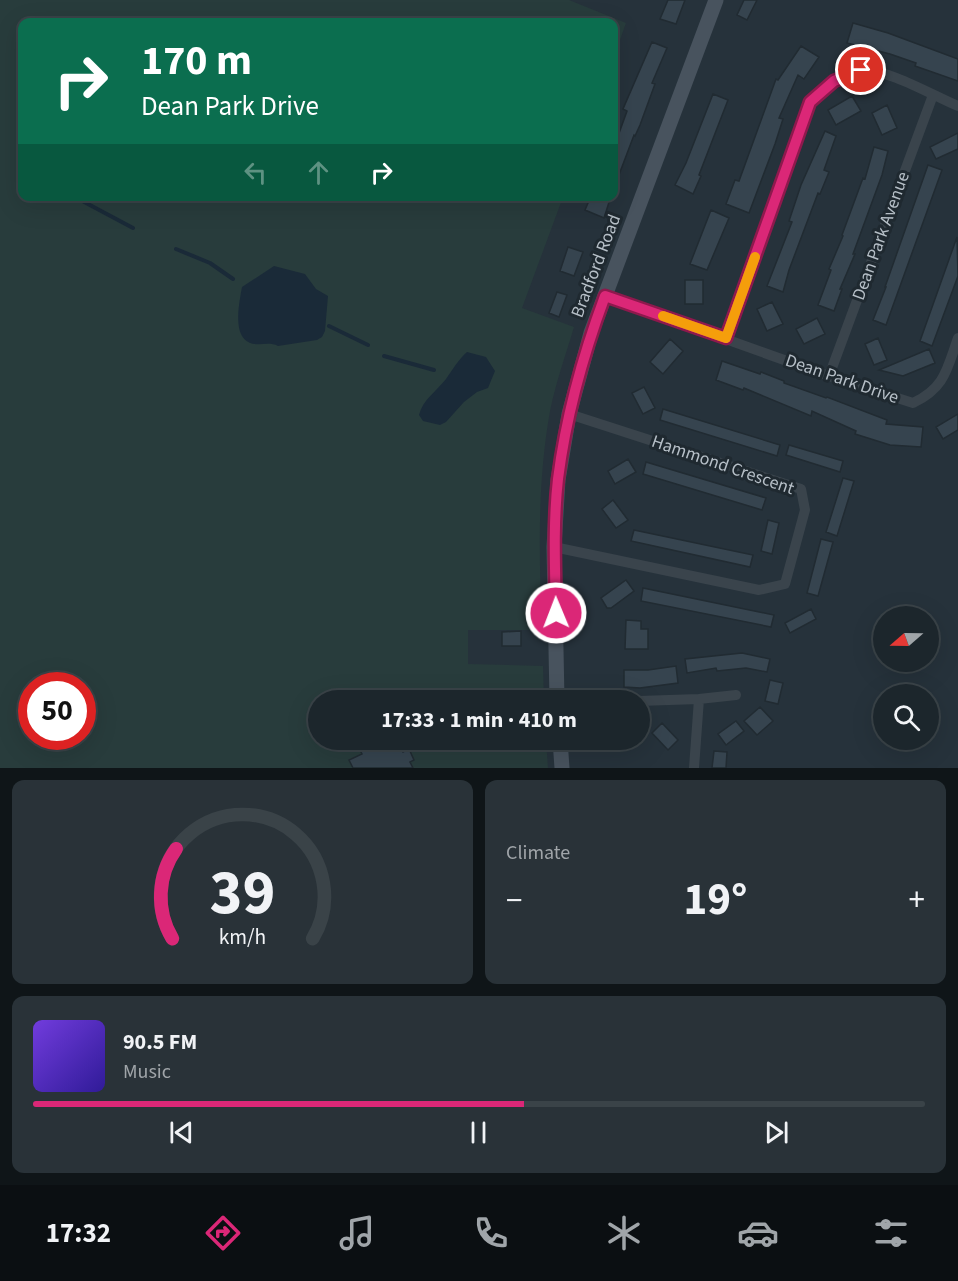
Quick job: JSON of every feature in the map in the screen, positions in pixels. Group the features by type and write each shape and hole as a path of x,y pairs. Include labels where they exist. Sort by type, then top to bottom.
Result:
{"main road":[{"name":"Bradford Road","path":"557,690 554,547 558,480 569,414 591,333 716,0"},
{"path":"561,750 562,768"}],"street":[{"path":"726,338 810,102 834,81 861,70 894,76 958,106"},
{"name":"Dean Park Avenue","path":"829,376 933,95"},
{"name":"Dean Park Drive","path":"605,296 829,376 913,403 930,396 945,376 958,338"},
{"name":"Hammond Crescent","path":"554,547 759,590 784,584 805,510 801,489 569,414"},
{"path":"650,701 736,695"},
{"path":"694,768 699,699"}],"green space":[{"path":"0,0 569,0 614,18 18,18 18,201 562,201 522,308 574,327 552,400 543,466 540,547 542,630 468,630 468,664 543,666 544,690 308,690 308,750 547,750 548,768 0,768"},
{"path":"618,20 626,23 618,46"}],"water":[{"path":"274,266 305,274 316,289 328,296 325,331 322,337 317,340 278,346 254,344 242,336 238,320 242,287"},
{"path":"467,352 486,357 495,371 488,388 477,392 464,402 446,422 440,425 423,421 419,415 424,404"}],"building":[{"path":"668,0 685,0 676,24 660,19"},
{"path":"744,0 757,0 747,20 737,15"},
{"path":"853,23 888,33 958,59 958,81 915,66 916,63 890,54 847,43"},
{"path":"652,42 667,48 652,83 655,84 640,125 618,177 618,136 627,111 623,109"},
{"path":"801,46 819,57 804,79 798,75 779,118 783,119 749,213 726,204 735,180 739,181 776,79 778,80"},
{"path":"713,94 728,100 693,194 675,185"},
{"path":"852,96 861,111 836,125 828,110"},
{"path":"887,105 897,128 882,135 872,113"},
{"path":"825,131 836,136 824,170 829,172 820,194 818,193 783,292 767,286 792,222 789,221 801,185"},
{"path":"958,133 958,149 936,159 930,147"},
{"path":"874,147 888,151 882,175 834,311 818,305 831,270 829,269 863,178 865,179"},
{"path":"928,165 942,170 886,325 873,320"},
{"path":"589,201 609,201 604,218 585,210"},
{"path":"711,210 729,218 707,270 690,264"},
{"path":"957,237 958,276 932,346 920,341"},
{"path":"568,247 583,252 574,276 560,271"},
{"path":"685,280 703,280 703,304 685,304"},
{"path":"557,292 567,295 559,317 549,313"},
{"path":"772,302 783,324 767,331 757,309"},
{"path":"817,318 825,334 804,344 796,329"},
{"path":"878,338 887,360 874,365 865,344"},
{"path":"670,339 683,351 663,374 650,362"},
{"path":"929,349 935,363 903,376 879,370"},
{"path":"722,361 760,374 761,372 784,381 784,383 887,420 886,424 923,427 921,447 890,445 855,434 856,431 812,411 811,416 744,388 743,390 716,380"},
{"path":"644,387 655,408 643,414 632,393"},
{"path":"663,409 780,445 777,456 660,420"},
{"path":"958,414 958,430 943,439 936,427"},
{"path":"789,445 843,461 840,472 786,455"},
{"path":"628,459 636,472 615,484 608,471"},
{"path":"646,462 766,498 762,510 643,474"},
{"path":"843,478 854,481 837,536 826,532"},
{"path":"613,500 628,520 616,528 602,509"},
{"path":"768,520 779,523 772,554 761,551"},
{"path":"634,530 753,555 750,567 631,541"},
{"path":"821,539 833,542 818,596 807,593"},
{"path":"626,580 634,591 611,608 607,608 601,598"},
{"path":"643,588 774,615 771,627 641,601"},
{"path":"811,609 816,619 790,633 785,623"},
{"path":"626,620 641,621 641,629 648,629 648,649 625,649"},
{"path":"521,631 521,646 502,646 502,632"},
{"path":"742,653 770,659 767,672 746,668 717,671 716,668 687,673 685,659"},
{"path":"676,666 678,683 640,688 624,687 624,670 648,670"},
{"path":"770,680 783,683 778,704 765,701"},
{"path":"760,707 773,721 757,735 744,721"},
{"path":"736,721 744,731 726,745 718,734"},
{"path":"662,723 678,740 668,750 652,733"},
{"path":"360,750 402,750 403,752 409,750 414,760 410,762 413,768 353,768 349,760 362,754"},
{"path":"714,751 727,752 726,768 712,768"}],"waterway":[{"path":"82,201 133,228"},
{"path":"176,249 210,263 233,279"},
{"path":"329,326 368,345"},
{"path":"384,356 434,370"}],"slow traffic":[{"path":"663,316 726,338 755,257"}],"route":[{"path":"556,613 554,547 558,480 569,414 591,333 605,296 726,338 810,102 834,81 861,70"}]}
